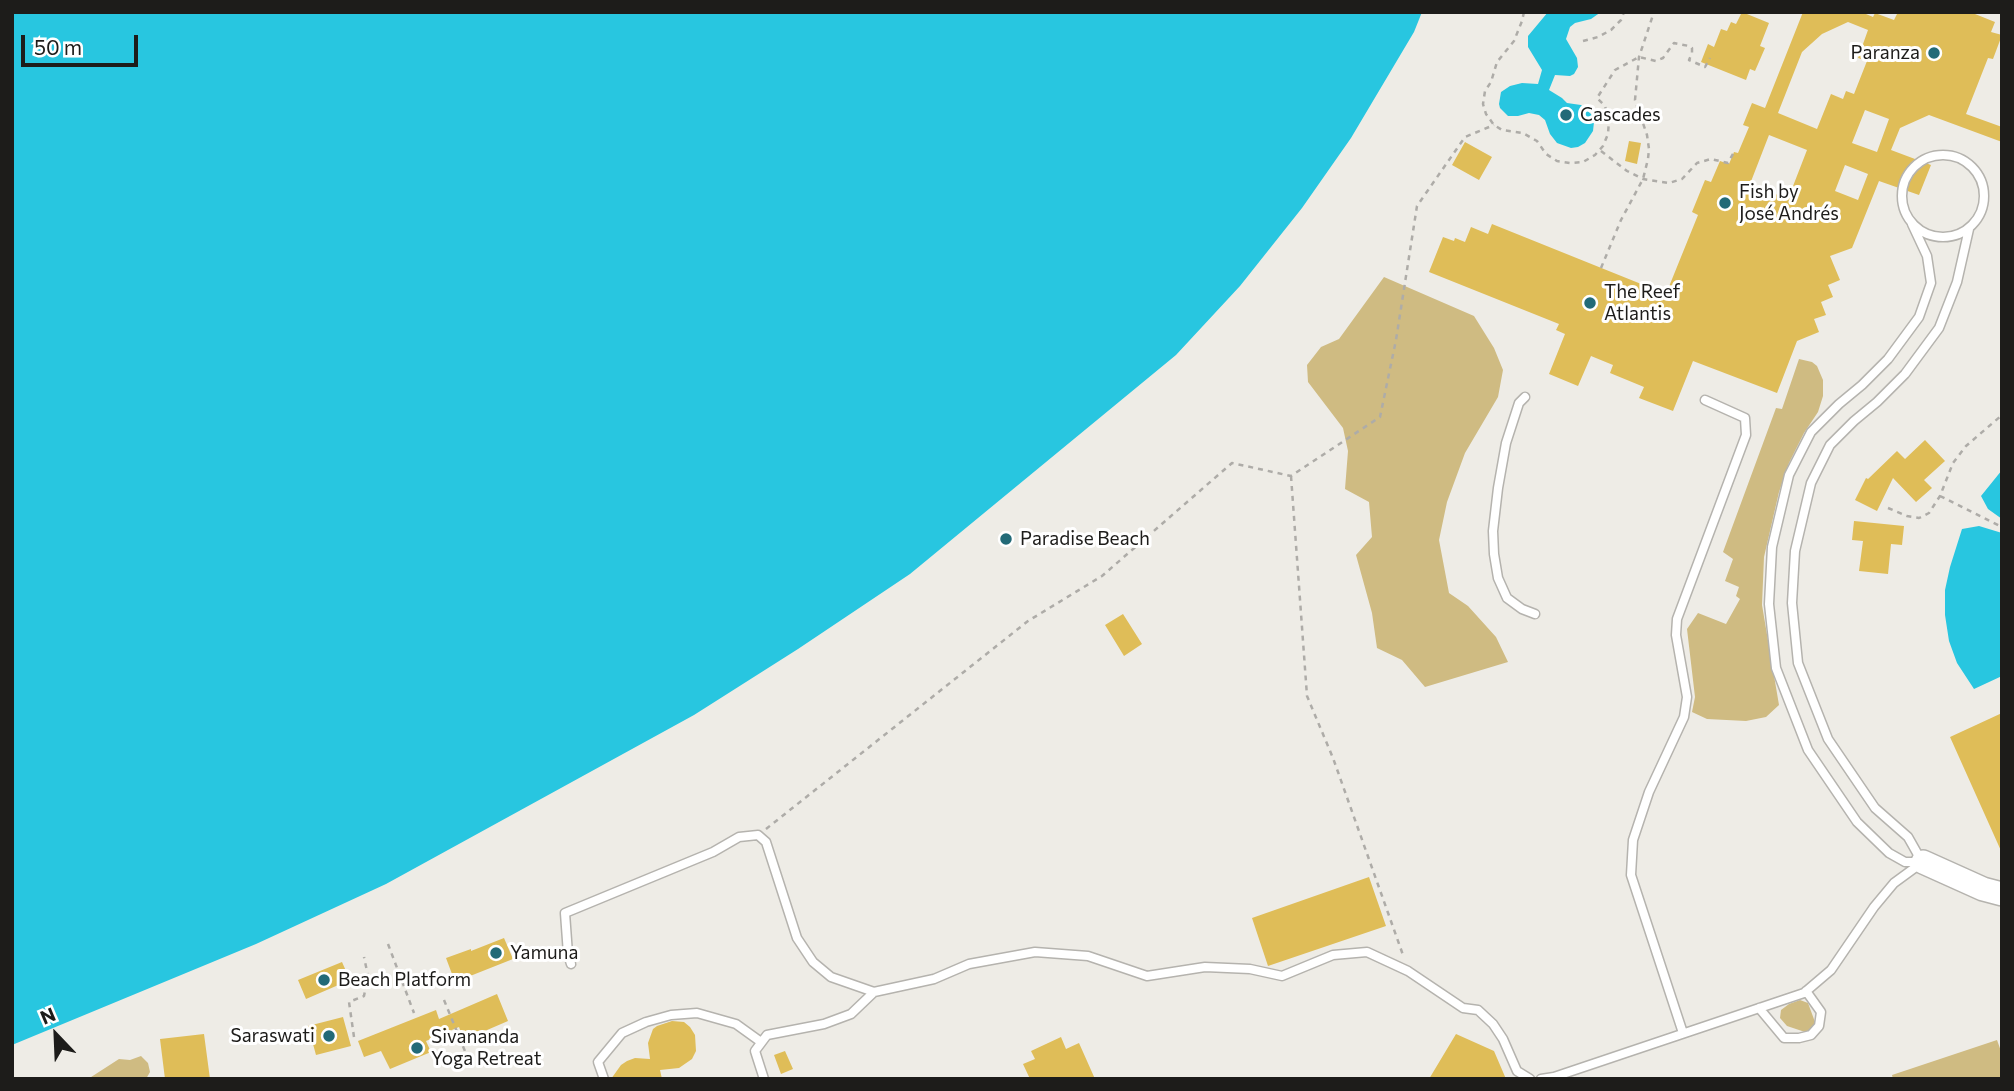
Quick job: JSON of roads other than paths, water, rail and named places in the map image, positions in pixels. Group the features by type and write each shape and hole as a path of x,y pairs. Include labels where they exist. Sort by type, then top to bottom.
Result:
{"street":[{"path":"1923,862 1983,889 2002,894"}],"lane":[{"path":"1912,224 1929,236 1942,238 1956,236 1969,229 1979,218 1984,205 1982,180 1975,169 1955,156 1940,155 1913,167 1905,179 1901,194 1904,213 1927,256 1931,283 1919,317 1888,359 1811,432 1789,475 1772,547 1769,604 1776,668 1808,750 1857,822 1889,853 1905,862 1923,862"},
{"path":"1923,862 1908,837 1875,808 1828,739 1798,663 1792,603 1795,551 1811,483 1830,446 1905,374 1939,328 1957,282 1969,229"},
{"path":"1525,397 1519,403 1506,443 1493,531 1498,578 1507,598 1522,609 1535,614"},
{"path":"1683,1033 1631,875 1633,840 1648,792 1684,717 1687,697 1676,635 1677,619 1746,435 1745,418 1705,400"},
{"path":"572,964 568,954 565,913 713,852 739,837 758,835 766,842 797,938 813,962 831,977 874,992 934,979 969,964 1035,952 1088,956 1147,976 1205,967 1250,969 1282,976 1333,955 1367,952 1408,971 1463,1008 1478,1010 1493,1024 1517,1071 1530,1079"},
{"path":"1541,1079 1554,1077 1806,991 1831,970 1874,907 1894,883 1923,862"},
{"path":"1759,1008 1784,1038 1811,1035 1819,1026 1821,1012 1806,991"},
{"path":"764,1079 755,1051 767,1035 824,1024 851,1014 874,992"},
{"path":"604,1079 598,1062 622,1033 670,1015 697,1013 736,1024 761,1042"}],"water":[{"path":"12,12 1422,12 1414,32 1351,138 1302,208 1240,286 1176,355 910,574 694,715 386,884 256,944 12,1045"},
{"path":"1548,12 1601,12 1570,27 1566,39 1577,58 1578,67 1570,76 1555,75 1549,90 1567,103 1581,105 1591,114 1593,131 1585,143 1578,147 1571,148 1557,143 1545,120 1539,115 1529,113 1508,116 1499,104 1501,92 1510,86 1522,83 1538,84 1542,70 1528,47 1528,36"},
{"path":"2002,470 2002,519 1988,509 1981,496"},
{"path":"1979,526 2002,533 2002,676 1974,689 1957,663 1949,641 1945,590 1962,529"}],"place":[{"name":"Paranza","path":"1934,53"},
{"name":"Cascades","path":"1566,115"},
{"name":"Fish by José Andrés","path":"1725,203"},
{"name":"The Reef Atlantis","path":"1590,303"},
{"name":"Paradise Beach","path":"1006,539"},
{"name":"Yamuna","path":"496,953"},
{"name":"Beach Platform","path":"324,980"},
{"name":"Saraswati","path":"329,1036"},
{"name":"Sivananda Yoga Retreat","path":"417,1048"}]}
